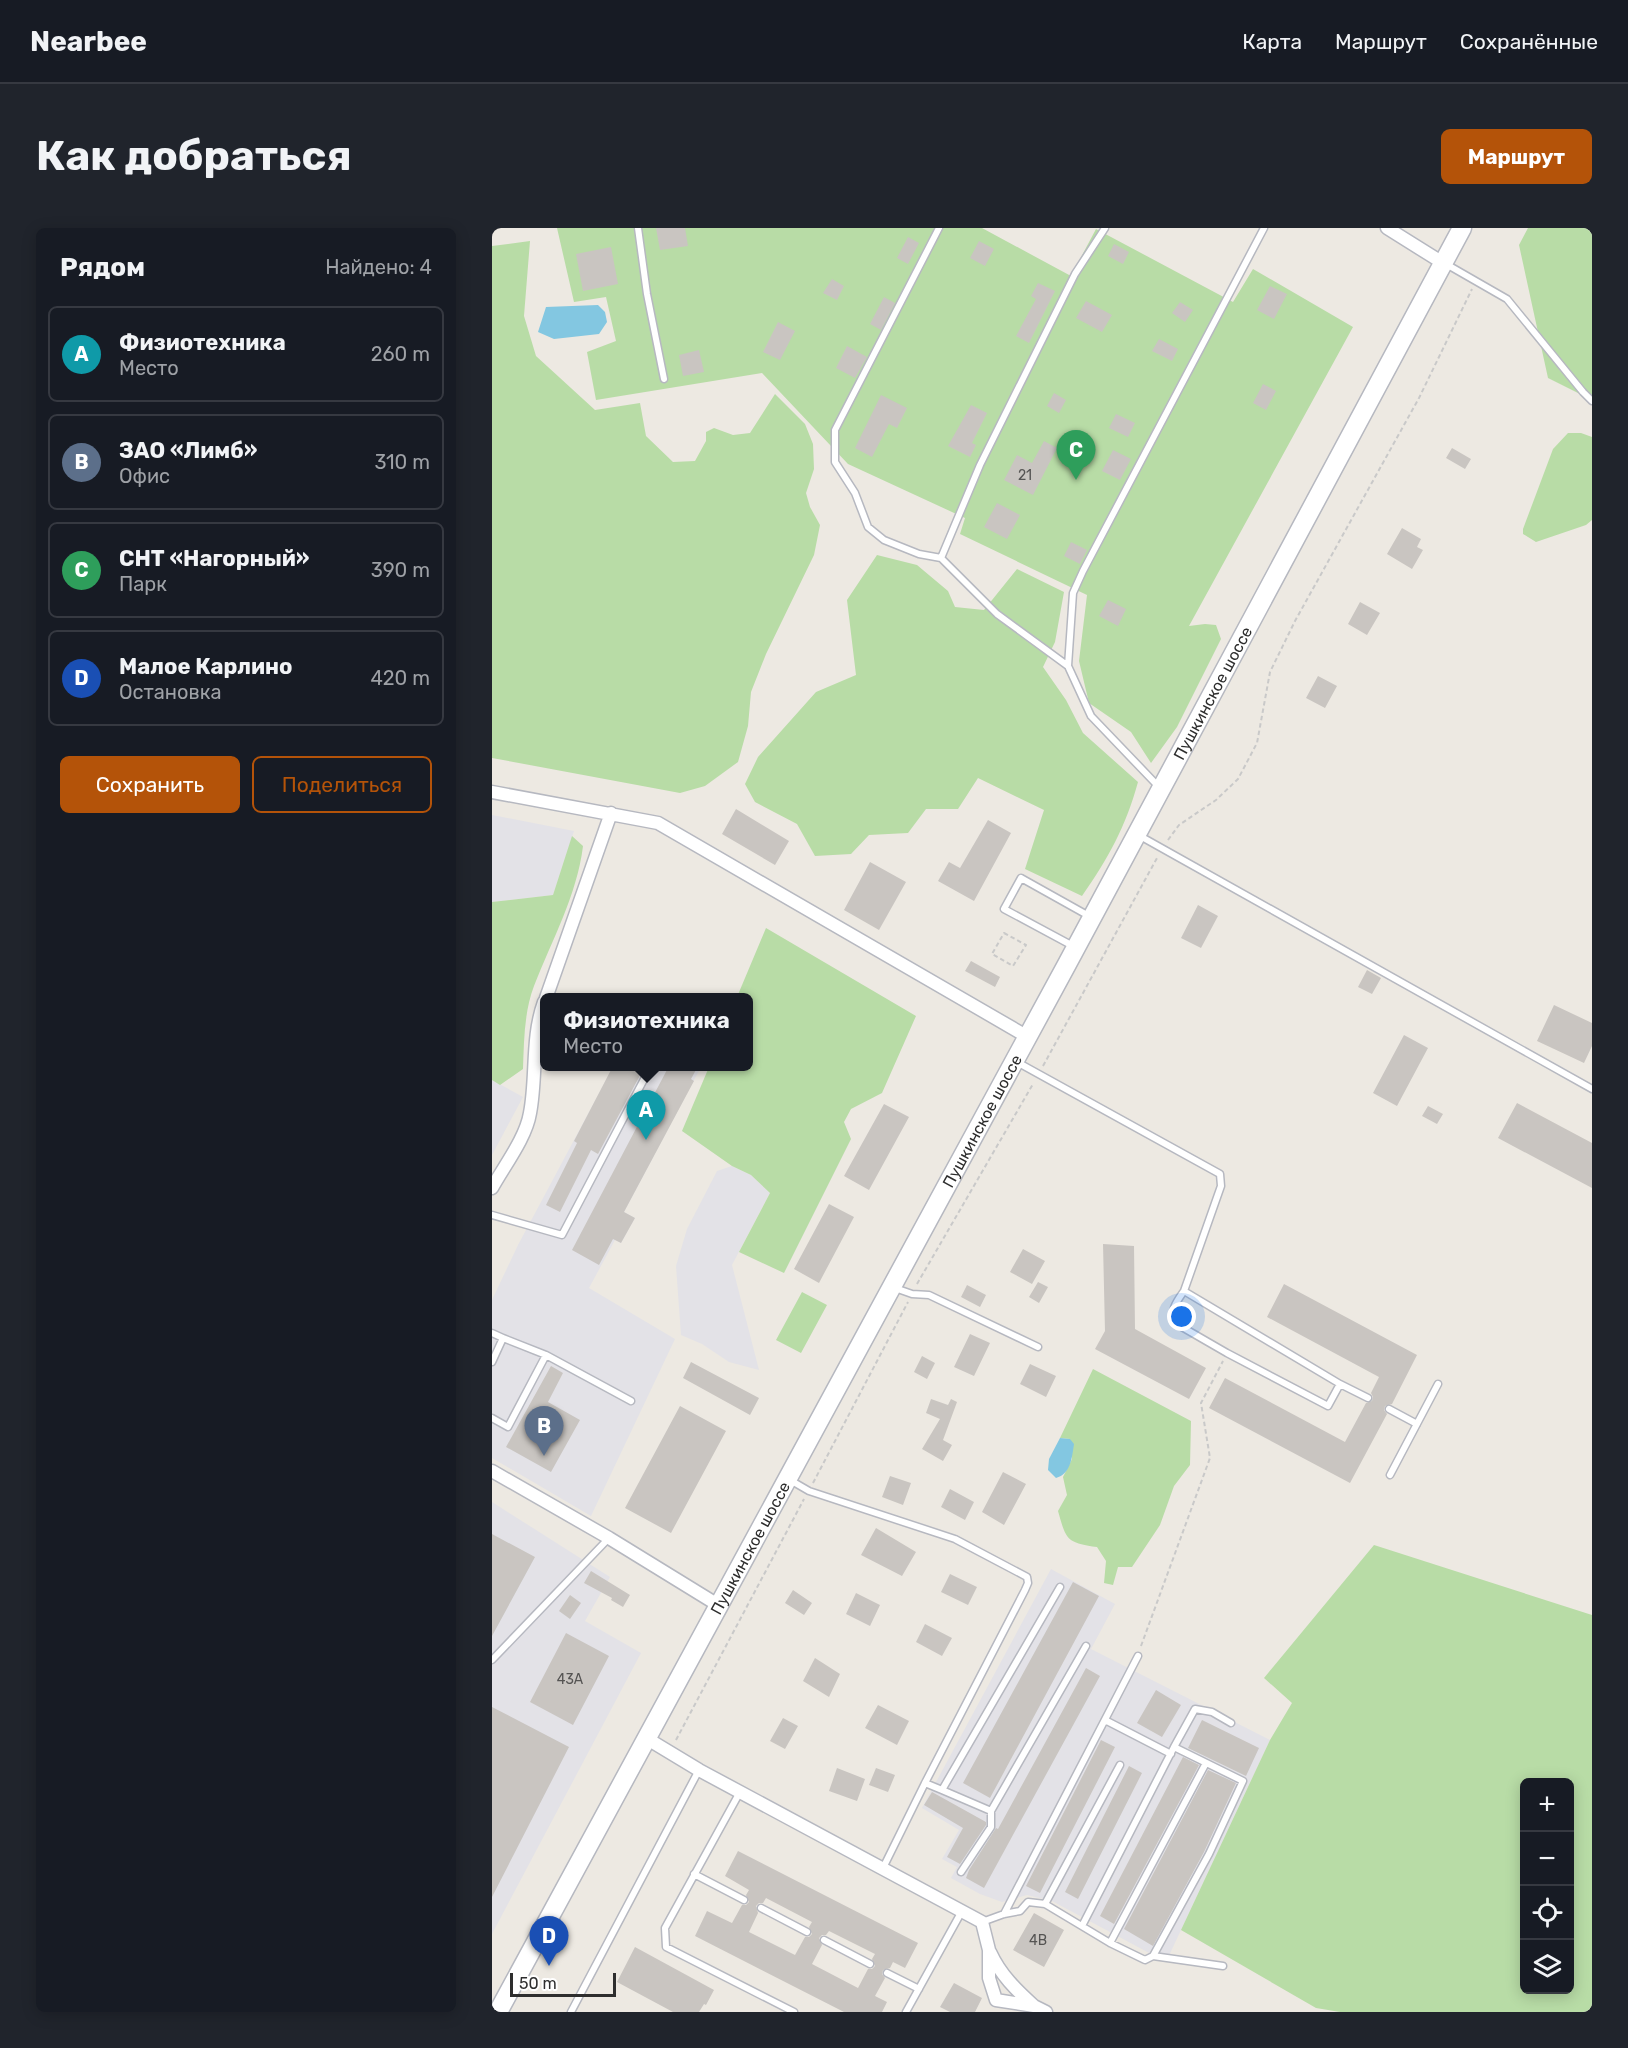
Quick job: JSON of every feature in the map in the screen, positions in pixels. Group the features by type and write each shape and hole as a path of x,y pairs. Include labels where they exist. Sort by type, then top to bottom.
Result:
{"main road":[{"name":"Пушкинское шоссе","path":"498,2012 1028,1037 1462,228"}],"street":[{"path":"1387,228 1443,262"},
{"path":"492,792 658,823 1028,1037"},
{"path":"548,993 611,813"},
{"path":"492,1188 519,1141 530,1115 540,1013"},
{"path":"492,1471 609,1538 718,1605"},
{"path":"646,1738 699,1770 982,1922 995,1964 1008,1982 1034,2006 1046,2012"},
{"path":"989,1950 989,1978 996,2006 1034,2006"}],"lane":[{"path":"638,228 647,294 664,379"},
{"path":"939,228 835,430 835,462 855,493 868,527 884,540 919,555 941,558 998,614 1068,666"},
{"path":"941,558 980,465 1075,274 1105,228"},
{"path":"1161,789 1091,716 1068,666 1073,592 1264,228"},
{"path":"1443,262 1507,299 1592,401"},
{"path":"1137,834 1592,1089"},
{"path":"1076,948 1004,909 1021,878 1092,918"},
{"path":"1015,1061 1220,1174 1221,1186 1184,1292 1174,1307 1172,1318 1175,1323 1328,1406 1340,1384"},
{"path":"492,1215 562,1235 648,1071"},
{"path":"892,1286 912,1294 929,1295 1038,1347"},
{"path":"1184,1292 1340,1384 1368,1398"},
{"path":"492,1333 546,1355 631,1401"},
{"path":"492,1362 503,1338"},
{"path":"492,1418 508,1427 546,1355"},
{"path":"1390,1475 1438,1384"},
{"path":"1389,1409 1417,1424"},
{"path":"787,1478 808,1491 955,1539 1027,1577 1028,1583 1025,1590 883,1868"},
{"path":"492,1660 609,1538"},
{"path":"942,1790 1060,1587"},
{"path":"961,1872 991,1827 991,1811 1086,1646"},
{"path":"1004,1914 1137,1656"},
{"path":"1082,1926 1195,1709 1212,1712 1231,1723"},
{"path":"1105,1720 1171,1754"},
{"path":"982,1922 1020,1911 1029,1902 1045,1904 1110,1943 1145,1960 1153,1956 1209,1854 1243,1781 1174,1747"},
{"path":"1110,1943 1206,1762"},
{"path":"1045,1904 1120,1765"},
{"path":"571,2012 699,1770"},
{"path":"925,1783 991,1811"},
{"path":"740,1792 665,1928 666,1947 794,2012"},
{"path":"694,1874 744,1900"},
{"path":"760,1908 807,1932"},
{"path":"906,2012 962,1911"},
{"path":"824,1940 870,1964"},
{"path":"1153,1956 1223,1966"},
{"path":"887,1973 919,1989"}],"path":[{"path":"669,1753 934,1253 1039,1074 1162,849 1179,825 1216,801 1238,778 1257,743 1270,672 1295,621 1419,398 1476,281"},
{"path":"1004,933 1026,945 1014,966 992,954 1004,933"},
{"path":"1137,1656 1210,1458 1201,1403 1227,1353"}],"shaded area":[{"path":"492,815 574,831 553,895 492,902"},
{"path":"611,1071 699,1071 624,1212 635,1218 621,1243 615,1240 589,1288 675,1339 591,1516 492,1458 492,1300 518,1245"},
{"path":"492,1080 523,1097 492,1155"},
{"path":"732,1166 751,1175 770,1193 732,1265 759,1370 729,1362 702,1344 681,1335 676,1266 687,1229 717,1171"},
{"path":"492,1502 610,1577 585,1621 641,1653 492,1934"},
{"path":"1051,1569 1115,1604 1091,1649 1270,1740 1166,1962 1052,1901 1027,1895 1002,1902 980,1894 951,1878 957,1867 942,1859 959,1830 922,1808"}],"green space":[{"path":"557,228 982,228 1071,276 1096,229 1233,302 1253,269 1353,327 1189,626 1216,625 1221,639 1177,727 1151,763 1131,732 1089,703 1079,661 1087,595 960,534 965,518 848,464 762,373 596,400 587,352 616,341 606,297 574,302"},
{"path":"1528,228 1592,228 1592,400 1548,378 1519,245"},
{"path":"530,241 524,316 536,356 595,410 640,403 646,436 673,462 695,461 706,441 706,432 714,428 733,435 750,433 775,394 805,424 813,444 814,469 806,493 810,507 820,525 814,555 766,654 751,692 748,726 738,762 705,786 680,793 492,758 492,246"},
{"path":"1568,433 1581,433 1592,437 1592,520 1586,525 1536,542 1523,534 1523,529 1553,449"},
{"path":"877,555 917,565 948,591 955,607 984,610 1017,569 1064,592 1055,642 1043,667 1066,700 1083,733 1138,782 1115,842 1082,896 1025,869 1044,810 978,778 958,809 926,809 908,833 869,835 851,854 815,856 797,824 755,802 745,784 758,757 816,692 856,675 847,600"},
{"path":"572,836 583,846 580,864 570,900 528,1006 523,1069 500,1085 492,1080 492,902 553,895"},
{"path":"766,928 916,1016 882,1093 851,1109 844,1122 851,1139 784,1273 739,1252 770,1193 751,1175 732,1166 682,1131 707,1071 753,1071 753,993 739,993"},
{"path":"802,1292 827,1305 801,1353 776,1340"},
{"path":"1093,1369 1191,1421 1190,1465 1174,1486 1160,1525 1132,1567 1118,1567 1113,1585 1104,1583 1106,1561 1097,1547 1079,1544 1069,1538 1058,1511 1067,1495 1063,1477 1072,1459 1070,1439 1060,1438"},
{"path":"1374,1545 1592,1615 1592,2012 1340,2012 1316,2008 1181,1930 1270,1740 1292,1703 1264,1678"}],"water":[{"path":"598,305 605,312 607,322 599,334 554,339 538,332 546,307"},
{"path":"1060,1438 1070,1439 1074,1444 1068,1469 1056,1478 1048,1470 1049,1459"}],"building":[{"path":"656,228 685,228 688,246 660,250"},
{"path":"908,237 919,243 908,264 897,258"},
{"path":"979,241 994,249 985,266 970,258"},
{"path":"1114,244 1129,252 1123,264 1108,256"},
{"path":"611,247 618,284 583,291 576,254"},
{"path":"832,279 844,286 837,300 823,293"},
{"path":"1038,283 1055,291 1029,343 1016,336 1036,299 1031,296"},
{"path":"1270,286 1287,294 1274,319 1257,310"},
{"path":"884,297 895,303 881,330 870,324"},
{"path":"1086,301 1112,315 1102,332 1076,318"},
{"path":"1180,302 1193,310 1185,322 1172,313"},
{"path":"778,322 795,331 780,360 763,352"},
{"path":"1159,339 1178,349 1172,361 1152,351"},
{"path":"847,346 867,357 855,378 836,368"},
{"path":"699,350 704,372 683,376 679,355"},
{"path":"1263,384 1276,391 1266,410 1253,403"},
{"path":"1054,393 1066,400 1059,413 1047,406"},
{"path":"881,395 907,408 897,428 889,424 872,457 855,448"},
{"path":"971,405 987,413 972,443 976,445 970,457 948,446"},
{"path":"1116,414 1135,423 1128,437 1109,428"},
{"path":"1044,441 1057,448 1033,495 1004,480 1017,455 1032,463"},
{"path":"1452,448 1471,459 1465,469 1446,458"},
{"path":"1113,450 1131,459 1120,480 1102,471"},
{"path":"997,503 1020,515 1007,539 984,527"},
{"path":"1402,528 1421,539 1417,547 1423,550 1412,569 1387,554"},
{"path":"1071,542 1087,550 1080,564 1064,556"},
{"path":"1108,600 1126,609 1118,626 1099,616"},
{"path":"1360,602 1380,613 1367,635 1348,624"},
{"path":"1318,676 1337,686 1325,708 1306,698"},
{"path":"736,809 789,841 775,865 722,834"},
{"path":"988,820 1011,833 974,901 938,881 949,862 960,868"},
{"path":"870,862 906,882 879,930 844,910"},
{"path":"1198,905 1218,916 1201,948 1181,938"},
{"path":"971,961 1000,977 995,987 965,971"},
{"path":"1367,970 1381,978 1372,994 1358,987"},
{"path":"1554,1005 1592,1023 1592,1046 1584,1063 1537,1041"},
{"path":"1404,1035 1428,1048 1397,1106 1373,1093"},
{"path":"610,1071 642,1071 598,1154 591,1150 560,1212 546,1205 577,1143 574,1141"},
{"path":"666,1071 695,1071 691,1079 694,1081 624,1212 635,1218 621,1243 613,1239 599,1265 572,1250"},
{"path":"1517,1103 1592,1143 1592,1188 1498,1138"},
{"path":"884,1104 909,1117 869,1190 844,1176"},
{"path":"1428,1106 1443,1114 1437,1124 1422,1116"},
{"path":"829,1204 854,1217 819,1283 794,1269"},
{"path":"1103,1244 1134,1246 1135,1329 1206,1368 1189,1399 1095,1349 1105,1331"},
{"path":"1023,1249 1045,1261 1032,1284 1010,1272"},
{"path":"1038,1282 1048,1287 1039,1303 1029,1297"},
{"path":"1284,1284 1417,1355 1392,1404 1385,1406 1384,1410 1387,1414 1350,1483 1209,1408 1225,1378 1345,1442 1366,1403 1372,1401 1371,1393 1379,1377 1267,1317"},
{"path":"967,1285 986,1295 980,1307 961,1297"},
{"path":"970,1334 990,1343 974,1376 954,1367"},
{"path":"922,1356 935,1363 927,1379 914,1372"},
{"path":"691,1362 759,1398 750,1415 683,1378"},
{"path":"1030,1364 1056,1376 1046,1397 1020,1384"},
{"path":"551,1366 563,1373 548,1402 580,1420 551,1472 506,1447"},
{"path":"931,1399 948,1405 951,1399 957,1402 943,1440 952,1445 943,1461 922,1449 940,1419 926,1413"},
{"path":"680,1406 726,1431 671,1533 625,1508"},
{"path":"1003,1472 1026,1484 1004,1525 982,1512"},
{"path":"890,1476 911,1483 903,1505 882,1497"},
{"path":"950,1489 974,1502 965,1520 941,1507"},
{"path":"876,1528 916,1552 902,1576 861,1555"},
{"path":"492,1534 535,1557 492,1636"},
{"path":"591,1571 630,1595 623,1607 611,1600 612,1598 584,1583"},
{"path":"950,1574 977,1587 968,1605 941,1592"},
{"path":"1073,1582 1099,1596 990,1798 963,1783"},
{"path":"793,1590 812,1603 804,1615 785,1603"},
{"path":"856,1593 880,1605 870,1626 846,1614"},
{"path":"570,1595 581,1603 570,1619 559,1611"},
{"path":"925,1624 952,1638 942,1656 916,1642"},
{"path":"566,1633 609,1656 573,1725 530,1702"},
{"path":"815,1658 840,1674 829,1697 803,1681"},
{"path":"1086,1668 1100,1676 984,1888 966,1878 969,1870 996,1828 998,1829"},
{"path":"1156,1690 1181,1705 1162,1737 1137,1723"},
{"path":"878,1705 909,1721 897,1745 865,1728"},
{"path":"492,1707 569,1747 492,1897"},
{"path":"783,1718 798,1726 785,1749 770,1741"},
{"path":"1202,1720 1259,1748 1246,1776 1188,1748"},
{"path":"1101,1740 1115,1747 1040,1893 1026,1886"},
{"path":"1183,1757 1199,1765 1114,1924 1100,1916"},
{"path":"1129,1766 1142,1773 1078,1899 1065,1892"},
{"path":"837,1768 865,1779 857,1801 829,1791"},
{"path":"876,1768 895,1775 888,1792 869,1785"},
{"path":"1208,1770 1236,1783 1204,1852 1153,1946 1124,1929"},
{"path":"932,1792 986,1822 960,1864 947,1857 963,1828 924,1805"},
{"path":"738,1851 918,1943 905,1968 893,1962 890,1968 883,1970 882,1974 885,1978 875,1996 887,2002 882,2012 844,2012 695,1936 707,1911 732,1923 742,1905 749,1902 746,1895 749,1890 725,1876","holes":["766,1898 812,1922 809,1927 812,1934 805,1937 795,1955 749,1932 758,1913 756,1906 763,1903","829,1931 875,1954 872,1959 875,1966 868,1969 858,1988 812,1964 822,1945 819,1938"]},
{"path":"1034,1913 1064,1930 1044,1967 1013,1950"},
{"path":"635,1947 714,1990 706,2005 704,2004 699,2012 673,2012 617,1982"},
{"path":"954,1983 982,1998 975,2012 950,2012 940,2007"}],"place":[{"name":"СНТ «Нагорный»","path":"1076,480"},
{"name":"Физиотехника","path":"646,1140"},
{"name":"ЗАО «Лимб»","path":"544,1456"},
{"name":"Малое Карлино","path":"549,1966"}]}
